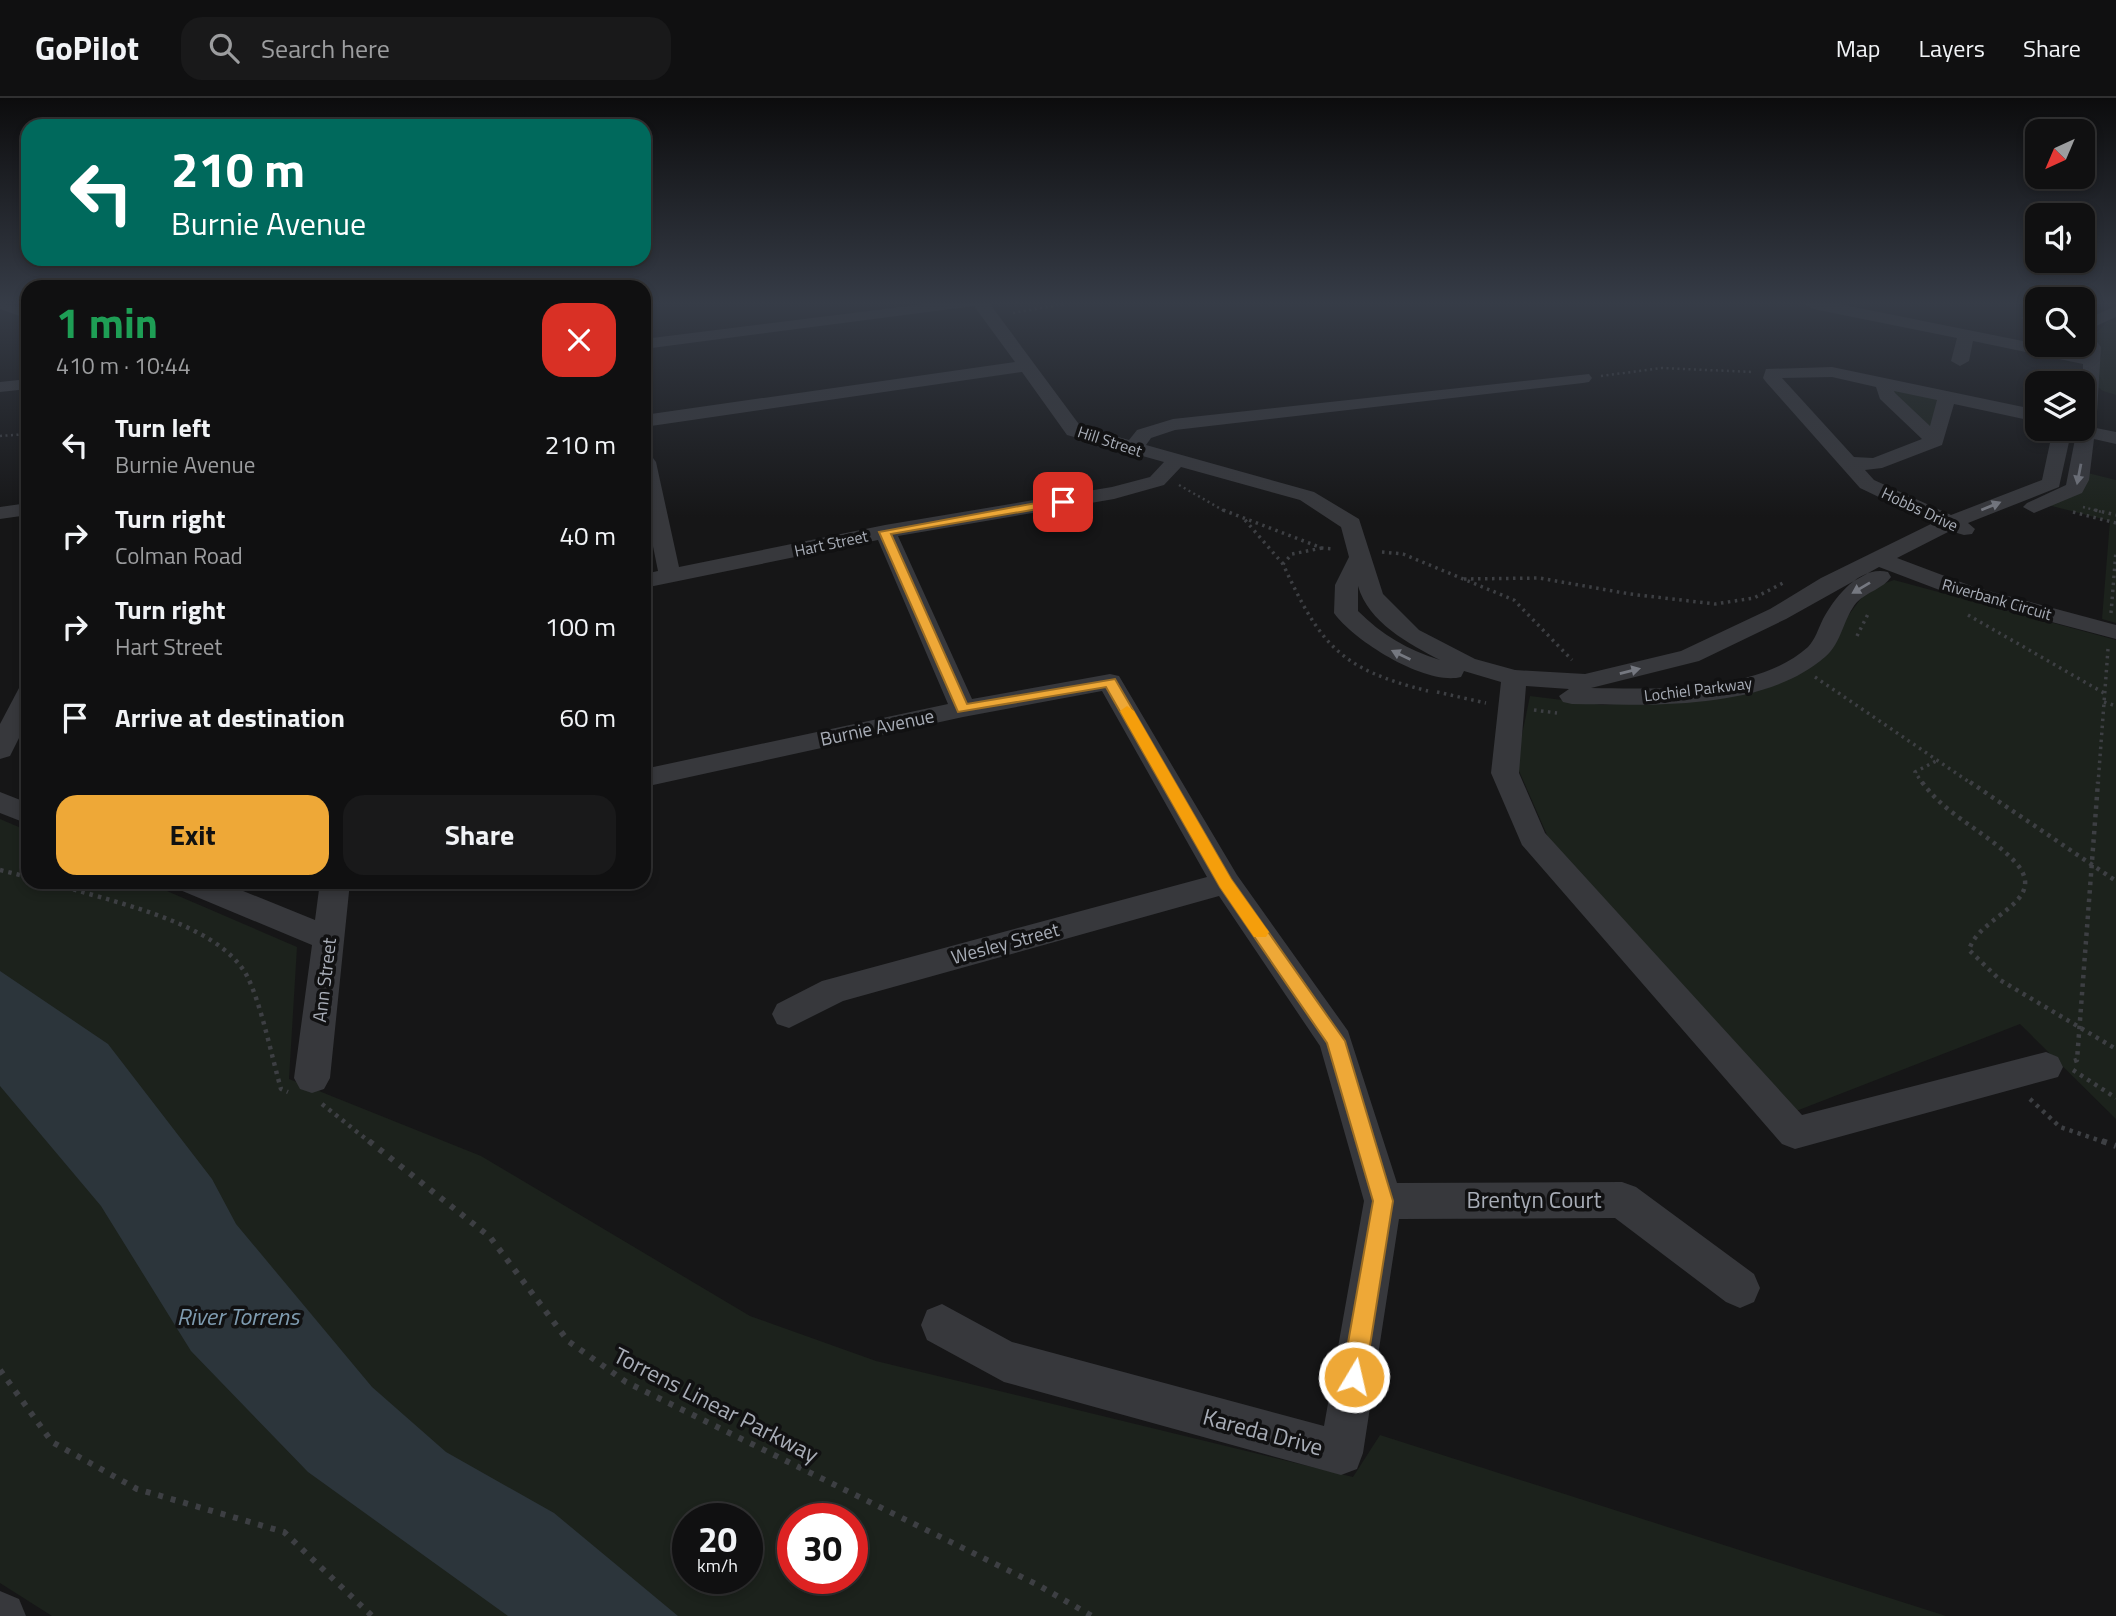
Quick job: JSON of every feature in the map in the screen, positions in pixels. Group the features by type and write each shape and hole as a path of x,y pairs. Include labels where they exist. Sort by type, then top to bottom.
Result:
{"street":[{"path":"651,420 963,375"},
{"name":"Hill Street","path":"1031,375 1074,432 1133,449 1170,468"},
{"name":"Hobbs Drive","path":"1772,375 1867,484 1972,534"},
{"path":"1847,375 2025,413"},
{"path":"1133,449 1144,434 1173,425 1583,378"},
{"path":"1884,382 1886,395 1935,441"},
{"path":"0,387 21,385"},
{"path":"1935,441 1947,397"},
{"path":"2095,432 2116,438"},
{"path":"1848,463 1875,464 1935,441"},
{"name":"Lochiel Parkway","path":"1358,552 1346,585 1346,613 1370,638 1406,658 1558,696 1642,697 1718,690 1778,677 1820,651 1841,606 1854,590 1890,562 1951,522 2052,483 2072,441"},
{"name":"Lochiel Parkway","path":"1513,684 1585,682 1690,656 1778,614 1829,583 1972,534 2075,489 2079,480 2078,441"},
{"path":"1170,468 1307,496 1351,524 1358,552"},
{"name":"Hart Street","path":"651,580 885,532 1114,493 1157,481 1170,468"},
{"path":"651,486 670,576"},
{"path":"0,513 21,510"},
{"path":"885,532 963,709"},
{"name":"Riverbank Circuit","path":"1890,562 1966,592 2113,631"},
{"name":"Burnie Avenue","path":"651,776 963,709 1110,682"},
{"name":"Kareda Drive","path":"942,1325 1004,1361 1341,1453 1383,1201 1336,1041 1226,883 1110,682"},
{"path":"1513,684 1505,773 1532,838 1795,1133 2046,1067"},
{"path":"0,750 21,708"},
{"path":"0,802 21,811"},
{"name":"Wesley Street","path":"789,1014 834,990 1226,883"},
{"path":"208,889 328,939"},
{"name":"Ann Street","path":"308,1091 334,889"},
{"name":"Brentyn Court","path":"1383,1201 1622,1200 1740,1288"}],"path":[{"path":"1583,378 1608,375"},
{"path":"0,436 21,434"},
{"path":"1170,468 1206,503 1245,520 1322,548 1403,554 1514,600 1574,662"},
{"path":"2041,504 2116,523"},
{"path":"1245,520 1283,564"},
{"path":"2116,551 2113,631 2104,693 2077,1060 2063,1063 2116,1098"},
{"path":"1464,579 1539,578 1630,594 1714,604 1754,598"},
{"path":"1856,638 1870,609"},
{"path":"1963,612 2104,693"},
{"path":"1797,665 2116,881"},
{"path":"1818,679 1826,673"},
{"path":"2104,702 2116,706"},
{"path":"1938,760 1915,772 1925,787 1940,803 2016,862 2026,878 2024,891 2015,905 1977,929 1970,938 1969,950 1980,965 2004,982 2116,1049"},
{"path":"0,870 21,875"},
{"name":"Torrens Linear Parkway","path":"71,889 197,930 227,949 247,977 281,1089 308,1091 490,1237 568,1341 586,1356 626,1382 1038,1585 1092,1616"},
{"path":"2007,1077 2060,1127 2116,1146"},
{"path":"0,1370 52,1442 137,1489 284,1532 372,1616"}],"shaded area":[{"path":"2096,375 2116,375 2116,395 2095,385"},
{"path":"1889,391 1926,394 1940,402 1930,427"},
{"path":"2088,473 2116,480 2116,623 2102,619 2110,521 2048,505"},
{"path":"1894,580 2116,640 2116,1119 2020,1024 1791,1113 1551,844 1516,764 1530,696 1603,705 1712,696 1793,677 1842,624 1868,589"},
{"path":"0,819 21,828 21,889 162,889 297,947 289,1079 481,1156 750,1316 876,1361 1353,1477 1380,1435 1946,1616 52,1616 0,1583"}],"water":[{"name":"River Torrens","path":"0,971 108,1044 212,1179 236,1224 372,1387 446,1452 554,1513 678,1616 508,1616 308,1472 191,1351 101,1206 0,1086"}],"slow traffic":[{"path":"1127,711 1226,883 1260,932"}],"route":[{"path":"1063,502 885,532 963,709 1110,682 1226,883 1336,1041 1383,1201 1354,1377"}]}
